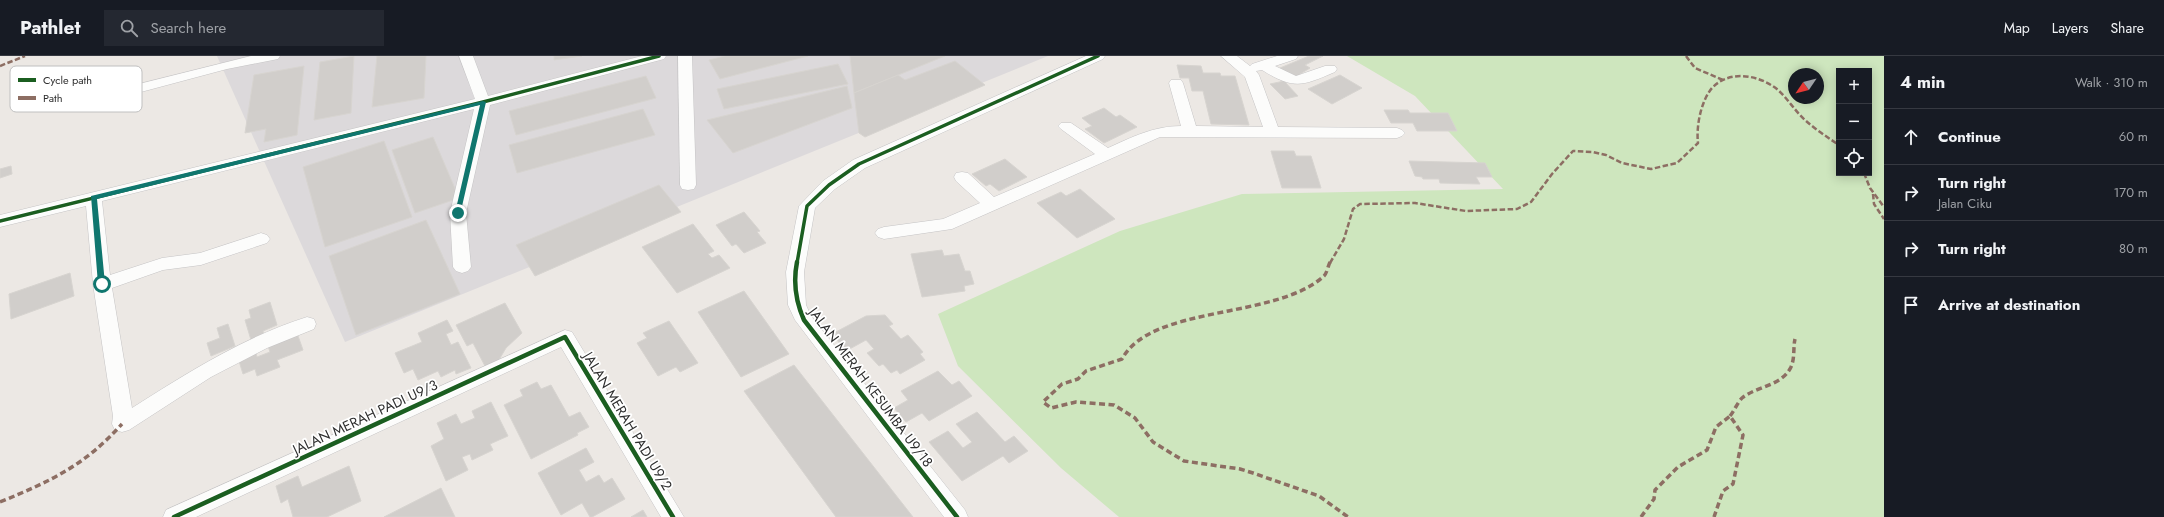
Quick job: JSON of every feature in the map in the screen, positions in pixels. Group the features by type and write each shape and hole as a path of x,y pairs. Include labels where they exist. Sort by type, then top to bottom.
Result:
{"street":[{"path":"142,87 226,65 273,56"},
{"path":"462,267 458,213 483,102 466,56"},
{"path":"0,221 483,102 659,56"},
{"path":"685,56 688,185"},
{"name":"JALAN MERAH KESUMBA U9/18","path":"957,517 804,320 797,305 795,272 807,206 829,185 859,164 1098,56"},
{"path":"1228,56 1252,75 1272,132"},
{"path":"1247,70 1291,56"},
{"path":"1264,65 1289,80 1298,82 1330,69"},
{"path":"1176,82 1190,131"},
{"path":"1066,126 1106,154"},
{"path":"884,233 946,225 1156,133 1190,131 1397,133"},
{"path":"962,177 992,205"},
{"path":"94,197 102,284 123,416 122,424 204,372 260,343 307,324"},
{"path":"102,284 162,264 201,259 261,239"},
{"name":"JALAN MERAH PADI U9/3","path":"174,517 565,337"},
{"name":"JALAN MERAH PADI U9/2","path":"565,337 673,517"}],"shaded area":[{"path":"217,56 1048,56 345,342"}],"green space":[{"path":"1347,56 1884,56 1884,517 1119,517 1061,468 958,366 938,314 1120,231 1242,194 1503,189 1415,96"}],"building":[{"path":"354,56 351,113 314,120 320,62"},
{"path":"377,56 426,56 424,98 372,107"},
{"path":"554,56 582,56 554,60"},
{"path":"725,56 808,56 720,79 709,60"},
{"path":"850,56 945,56 854,93"},
{"path":"1309,56 1323,56 1305,65 1310,68 1296,78 1280,68"},
{"path":"955,61 985,85 865,137 859,133 854,93 898,75 905,80"},
{"path":"838,64 848,84 724,109 717,89"},
{"path":"1177,65 1201,66 1203,73 1220,73 1221,76 1235,76 1249,125 1211,124 1203,91 1192,91 1189,78 1180,78"},
{"path":"304,66 297,135 264,142 266,129 245,133 254,75"},
{"path":"1340,75 1362,88 1332,104 1308,89"},
{"path":"646,76 656,98 516,135 509,111"},
{"path":"1284,81 1298,96 1285,99 1270,84"},
{"path":"847,86 852,108 733,153 707,120"},
{"path":"1104,108 1116,117 1120,115 1137,127 1104,143 1085,129 1092,126 1082,118"},
{"path":"643,109 655,135 517,173 509,145"},
{"path":"1384,110 1408,110 1410,113 1448,113 1457,131 1417,131 1413,123 1391,123"},
{"path":"433,137 459,198 415,213 392,150"},
{"path":"384,141 412,217 325,247 303,167"},
{"path":"1271,151 1294,151 1296,156 1311,156 1321,188 1282,188"},
{"path":"1005,159 1027,177 999,191 990,184 986,186 972,174"},
{"path":"1409,161 1485,163 1492,177 1476,177 1480,184 1440,183 1439,179 1423,179 1422,177 1415,176"},
{"path":"11,166 12,174 0,178 0,169"},
{"path":"659,185 681,212 535,276 516,245"},
{"path":"1080,189 1115,219 1077,238 1037,203 1061,192 1066,196"},
{"path":"744,212 760,231 757,232 766,243 744,253 736,244 732,246 716,225"},
{"path":"426,220 460,294 356,335 329,256"},
{"path":"693,224 714,251 708,254 712,258 719,255 730,268 677,293 642,247"},
{"path":"942,250 944,256 959,254 965,271 970,271 974,284 964,286 965,291 922,297 911,254"},
{"path":"70,273 74,296 11,319 9,294"},
{"path":"744,291 789,354 741,377 698,312"},
{"path":"270,302 277,325 263,331 264,335 251,340 245,320 251,318 249,310"},
{"path":"505,303 522,333 506,348 497,363 486,368 473,343 467,346 456,325"},
{"path":"885,315 893,324 889,326 901,339 908,335 923,352 920,354 925,360 900,374 897,370 891,373 883,364 879,366 867,353 874,349 866,340 846,351 832,334 866,316"},
{"path":"447,320 453,331 446,334 451,345 458,342 471,368 456,374 455,370 441,377 438,371 418,380 413,369 404,373 395,353 422,342 418,333"},
{"path":"669,321 698,363 680,372 676,367 658,376 637,343 647,338 643,333"},
{"path":"228,324 235,346 211,356 207,343 220,338 217,328"},
{"path":"297,333 303,350 277,360 280,367 257,376 255,369 243,374 239,361 256,353 257,357 270,352 268,346"},
{"path":"794,365 913,517 836,517 744,391"},
{"path":"938,371 952,385 959,381 972,396 929,421 922,413 906,422 894,408 908,400 901,391"},
{"path":"537,382 541,389 551,385 569,417 580,412 589,427 577,433 578,435 531,459 504,405 523,396 520,390"},
{"path":"491,402 508,436 490,444 493,450 472,460 470,454 462,457 468,470 446,481 431,446 444,439 437,423 456,414 461,424 475,418 472,411"},
{"path":"977,412 1005,442 1014,436 1028,451 1009,463 1003,456 962,481 929,442 948,431 963,448 972,442 956,424"},
{"path":"586,448 594,462 579,470 586,482 599,475 604,483 612,478 625,499 592,517 590,517 582,503 561,515 538,473"},
{"path":"349,466 361,501 327,517 293,517 288,499 281,503 276,486 298,476 302,487"},
{"path":"441,488 455,517 384,517"},
{"path":"643,510 647,517 631,517"}],"marked path":[{"path":"0,66 25,56"},
{"path":"1686,56 1695,68 1723,80"},
{"path":"1348,517 1319,496 1253,473 1240,469 1184,461 1153,442 1135,418 1114,405 1076,402 1051,408 1043,402 1062,384 1078,379 1086,371 1122,359 1128,348 1159,328 1291,296 1325,275 1332,256 1344,239 1353,209 1360,204 1415,203 1432,207 1466,211 1517,209 1531,202 1552,174 1573,151 1593,152 1606,155 1622,163 1651,169 1677,163 1698,143 1697,137 1700,116 1705,102 1710,91 1716,84 1724,79 1743,76 1753,77 1771,84 1809,123 1836,143"},
{"path":"1865,176 1870,188 1884,207"},
{"path":"1873,194 1872,197 1874,204 1884,219"},
{"path":"1730,416 1737,408 1741,399 1783,377 1788,372 1792,364 1795,339"},
{"path":"1641,517 1654,499 1655,490 1678,467 1707,450 1714,436 1716,427 1730,416 1743,435 1733,484 1723,491 1714,517"},
{"path":"0,502 67,472 81,463 108,440 122,424"}],"cycle path":[{"path":"0,221 483,102 659,56"},
{"path":"957,517 804,320 797,305 795,272 807,206 829,185 859,164 1098,56"},
{"path":"174,517 565,337 673,517"}],"route":[{"path":"102,284 94,197 483,102 458,213"}]}
